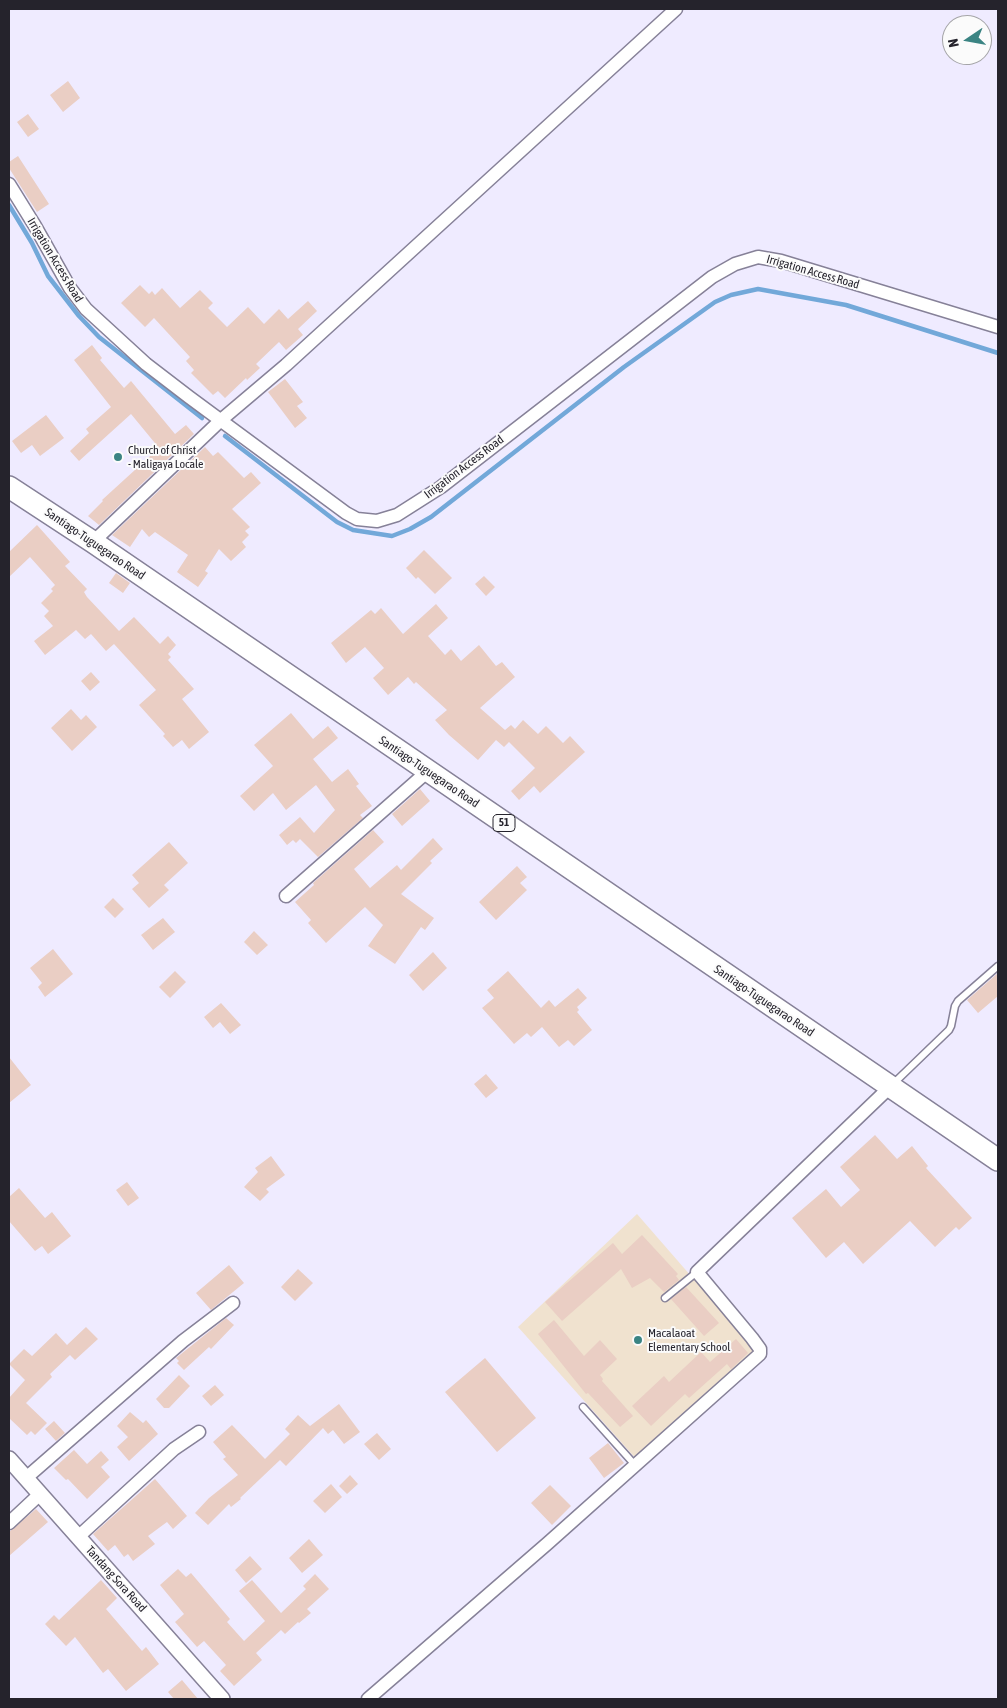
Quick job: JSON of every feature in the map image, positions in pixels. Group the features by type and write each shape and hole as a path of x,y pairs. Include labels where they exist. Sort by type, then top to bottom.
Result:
{"highway":[{"name":"Santiago-Tuguegarao Road","path":"11,492 93,542 998,1160"}],"street":[{"path":"93,542 221,420 286,365 676,9"},
{"name":"Irrigation Access Road","path":"9,184 70,288 86,310 146,364 189,398 346,513 358,519 377,521 396,515 441,487 486,450 712,276 735,264 758,257 781,261 998,327"},
{"path":"286,896 428,771"},
{"path":"368,1699 760,1354 760,1350 752,1338 697,1272 890,1087"},
{"path":"26,1478 183,1341 233,1303"},
{"path":"78,1536 174,1450 199,1432"},
{"name":"Tandang Sora Road","path":"9,1458 222,1699"},
{"path":"9,1523 40,1494"}],"lane":[{"path":"890,1087 949,1030 958,1001 998,966"},
{"path":"664,1298 697,1272"},
{"path":"583,1407 635,1466"}],"shaded area":[{"name":"Macalaoat Elementary School","path":"637,1214 758,1353 637,1460 518,1327"}],"building":[{"path":"68,81 80,98 63,112 50,95"},
{"path":"28,114 39,129 28,137 17,122"},
{"path":"18,156 49,204 37,212 9,168 9,162"},
{"path":"140,285 149,294 152,291 155,295 162,288 180,308 200,290 213,303 208,308 227,327 248,307 264,324 279,309 288,319 308,301 317,311 298,329 303,335 286,350 279,342 256,364 260,368 247,380 246,378 225,398 218,391 213,395 191,373 194,370 186,361 190,357 154,318 145,327 121,303"},
{"path":"92,345 102,358 100,360 124,388 131,381 175,434 186,425 194,434 99,525 88,516 102,500 159,448 131,414 79,461 70,451 89,433 86,429 111,407 74,360"},
{"path":"285,379 303,402 297,406 307,418 295,428 268,392"},
{"path":"46,415 64,438 40,456 32,445 21,453 12,441"},
{"path":"205,447 213,456 218,452 244,478 251,472 261,483 232,509 250,527 245,531 249,535 242,542 246,547 231,561 219,549 205,571 208,573 198,587 177,572 188,555 155,532 149,537 142,529 130,547 112,535"},
{"path":"37,525 70,562 65,566 87,589 84,592 87,597 119,631 134,617 160,644 168,636 176,645 168,654 171,657 168,660 194,689 182,699 209,732 189,749 182,740 173,747 163,736 165,734 139,705 156,690 114,644 106,651 91,634 85,639 76,630 45,655 34,641 53,626 44,616 49,611 41,603 53,591 51,589 55,585 30,557 9,577 9,552"},
{"path":"424,550 452,578 435,594 418,577 416,579 406,568"},
{"path":"116,573 130,583 123,593 109,583"},
{"path":"484,576 495,587 486,596 475,584"},
{"path":"436,604 448,618 428,636 445,655 451,649 461,661 479,645 496,666 502,662 515,677 480,708 505,730 511,725 515,729 523,720 538,734 546,726 563,743 570,736 585,752 540,793 534,786 519,800 511,791 535,768 509,742 504,747 496,740 478,760 435,720 447,710 416,682 414,684 408,677 388,695 373,678 384,668 365,647 346,663 331,643 371,610 375,614 381,608 403,634"},
{"path":"91,672 100,682 90,691 81,681"},
{"path":"71,709 81,720 86,715 97,727 72,751 51,728"},
{"path":"291,713 313,739 328,726 338,738 313,759 332,782 348,769 359,784 356,786 372,806 360,815 363,818 318,857 300,839 296,843 293,840 287,845 279,835 300,817 314,833 335,810 316,785 286,810 273,793 254,811 240,796 273,766 254,745"},
{"path":"420,789 430,801 402,826 392,814"},
{"path":"373,830 384,842 354,869 370,888 397,865 401,870 433,838 443,849 430,861 432,863 401,894 434,918 425,930 421,927 395,964 368,946 383,925 365,907 326,943 308,923 311,920 295,902 314,885 313,883"},
{"path":"169,842 188,863 164,885 169,890 149,908 132,889 139,883 132,875"},
{"path":"517,866 527,877 520,883 527,890 496,920 479,902"},
{"path":"113,898 124,909 115,918 104,907"},
{"path":"163,918 175,932 153,950 141,935"},
{"path":"254,931 268,945 257,955 244,942"},
{"path":"53,949 73,974 45,997 38,987 42,983 30,968"},
{"path":"433,952 447,968 423,991 409,975"},
{"path":"175,971 186,982 170,998 159,987"},
{"path":"508,971 541,1008 549,1000 555,1007 578,988 587,998 577,1007 579,1010 577,1012 592,1030 574,1046 568,1040 559,1047 542,1027 531,1037 527,1033 514,1044 482,1008 494,998 487,990"},
{"path":"998,973 998,996 978,1013 967,1000"},
{"path":"221,1003 241,1025 230,1034 220,1022 213,1028 204,1017"},
{"path":"9,1057 31,1085 9,1103"},
{"path":"486,1074 498,1088 486,1098 474,1084"},
{"path":"875,1135 897,1159 912,1146 928,1166 926,1168 972,1218 959,1230 956,1227 935,1247 910,1221 863,1264 844,1242 826,1258 792,1218 826,1189 841,1207 860,1190 840,1167"},
{"path":"271,1156 285,1175 266,1189 269,1192 260,1201 244,1187 258,1172 255,1168"},
{"path":"127,1182 139,1198 128,1206 116,1190"},
{"path":"19,1188 45,1218 52,1212 71,1236 48,1254 42,1246 35,1251 9,1221 9,1197"},
{"path":"642,1235 678,1274 676,1276 679,1280 664,1292 650,1278 632,1288 621,1269 562,1321 545,1302 613,1243 622,1254"},
{"path":"229,1265 244,1283 211,1310 196,1293"},
{"path":"298,1269 313,1283 295,1301 281,1287"},
{"path":"686,1287 719,1323 704,1336 671,1299"},
{"path":"226,1318 234,1325 211,1349 209,1347 184,1370 177,1363 179,1361 176,1358"},
{"path":"554,1320 584,1356 600,1340 617,1359 600,1375 603,1379 602,1381 633,1416 620,1427 588,1393 586,1394 538,1334"},
{"path":"86,1327 98,1339 75,1360 70,1355 50,1374 52,1377 26,1403 47,1423 35,1435 31,1431 27,1435 9,1418 9,1398 25,1380 9,1364 24,1349 32,1356 56,1333 67,1345"},
{"path":"736,1339 748,1353 731,1369 727,1364 689,1398 685,1394 651,1426 632,1406 664,1376 669,1382 701,1352 710,1362"},
{"path":"485,1358 536,1418 497,1452 445,1392"},
{"path":"179,1375 190,1386 169,1408 164,1408 156,1399"},
{"path":"215,1385 224,1395 211,1406 202,1396"},
{"path":"339,1404 360,1432 344,1444 333,1430 328,1434 323,1428 286,1466 280,1460 241,1499 231,1507 229,1504 208,1525 195,1513 209,1498 238,1475 223,1459 226,1457 213,1442 232,1425 265,1459 290,1434 285,1429 298,1415 310,1426"},
{"path":"130,1412 143,1423 146,1420 158,1434 129,1461 117,1447 128,1437 117,1426"},
{"path":"54,1421 65,1433 56,1441 45,1429"},
{"path":"377,1433 391,1449 379,1460 364,1444"},
{"path":"608,1443 624,1463 604,1478 589,1458"},
{"path":"74,1450 87,1464 101,1451 109,1460 101,1467 110,1477 87,1499 68,1479 66,1480 54,1468"},
{"path":"350,1475 358,1484 347,1494 339,1486"},
{"path":"155,1479 187,1516 173,1529 167,1522 148,1536 155,1544 133,1561 128,1554 124,1557 115,1545 108,1551 93,1534"},
{"path":"331,1484 342,1497 325,1513 313,1501"},
{"path":"550,1485 571,1506 552,1525 531,1503"},
{"path":"36,1509 48,1522 9,1556 9,1532"},
{"path":"309,1539 323,1555 302,1573 289,1558"},
{"path":"250,1556 262,1569 246,1583 235,1570"},
{"path":"178,1569 186,1577 191,1573 230,1619 227,1622 244,1641 265,1621 239,1591 252,1580 281,1613 306,1589 303,1586 315,1574 329,1589 307,1609 311,1613 285,1634 281,1630 256,1653 262,1660 234,1686 220,1671 226,1665 204,1641 197,1647 175,1622 184,1614 160,1585"},
{"path":"101,1580 117,1598 106,1609 142,1651 146,1647 159,1664 126,1691 108,1669 103,1673 75,1637 66,1646 45,1624 54,1615 59,1620"},
{"path":"182,1680 198,1699 174,1699 168,1692"}],"waterway":[{"path":"9,205 32,243 48,276 79,316 99,337 202,418"},
{"path":"225,436 337,522 353,530 392,536 410,529 431,517 624,367 715,302 731,295 758,289 846,305 998,353"}],"place":[{"name":"Church of Christ - Maligaya Locale","path":"118,457"},
{"name":"Macalaoat Elementary School","path":"638,1340"}]}
